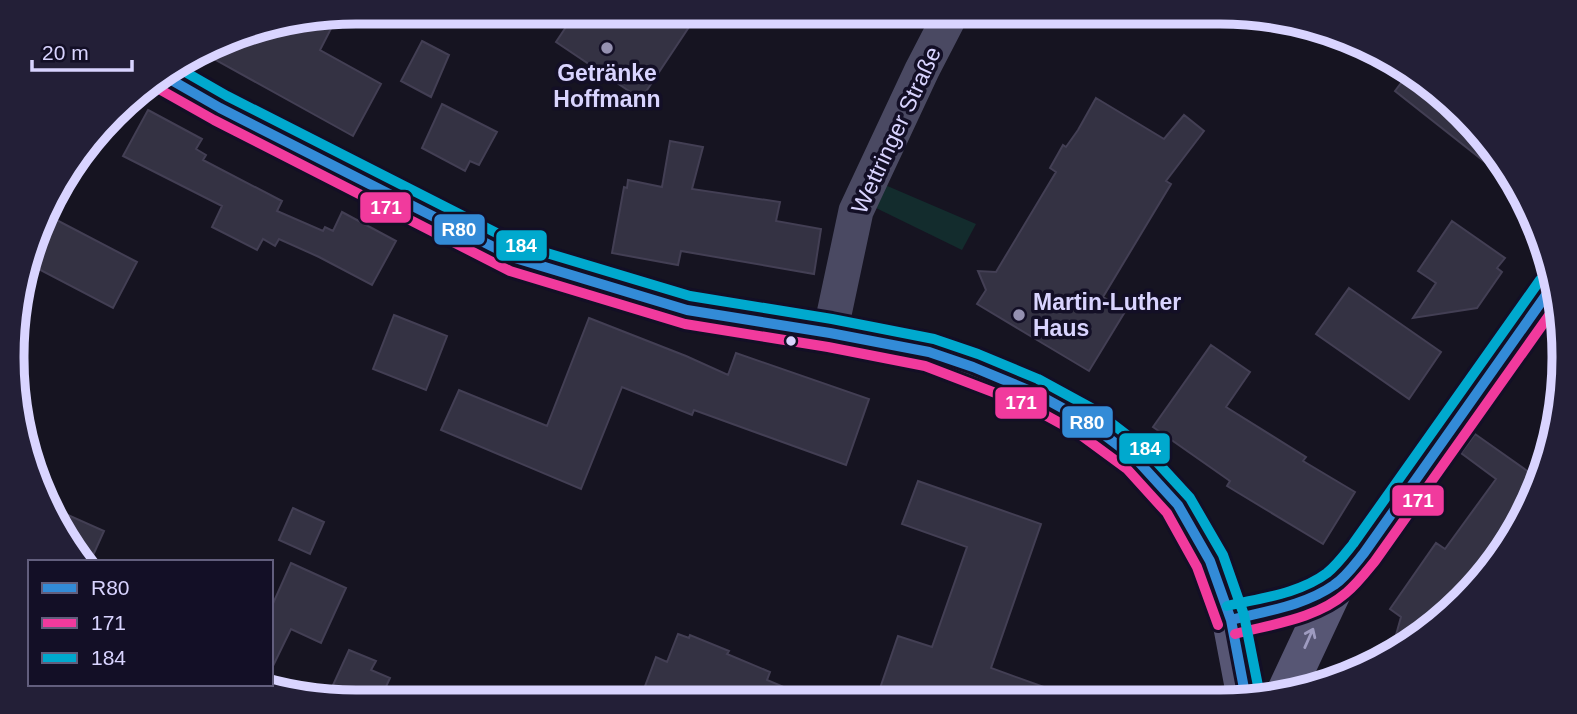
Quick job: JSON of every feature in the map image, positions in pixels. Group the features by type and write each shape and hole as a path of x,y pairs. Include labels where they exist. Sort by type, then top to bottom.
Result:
{"main road":[{"path":"172,81 220,108 515,258 687,310 929,352 1033,392 1086,421 1136,458 1178,505 1210,561 1231,620 1244,689"},
{"path":"1291,682 1336,584 1364,553 1546,294"},
{"path":"1231,620 1298,604 1336,584"}],"street":[{"name":"Wettringer Straße","path":"830,333 856,211 946,24"}],"green space":[{"path":"885,185 976,224 962,250 876,208"}],"building":[{"path":"568,24 691,24 641,99 556,42"},
{"path":"333,25 320,50 381,84 353,136 212,58 271,36"},
{"path":"422,41 449,55 431,97 401,81"},
{"path":"1403,80 1422,93 1455,122 1494,169 1395,91"},
{"path":"1096,98 1164,139 1184,115 1204,131 1166,181 1171,184 1103,297 1126,310 1089,371 977,304 986,290 978,271 996,272 1056,172 1050,168 1063,145 1066,147 1078,130"},
{"path":"442,104 497,132 479,165 470,161 465,171 422,148"},
{"path":"148,110 202,139 196,149 206,155 203,160 282,201 277,211 323,231 325,227 333,231 342,212 396,241 372,285 279,239 275,246 263,239 257,250 212,227 222,206 123,156"},
{"path":"670,141 703,147 692,189 780,202 776,221 821,229 814,274 681,251 678,265 612,253 624,187 627,188 628,180 662,187"},
{"path":"55,219 137,262 113,308 37,268"},
{"path":"1452,221 1505,258 1497,268 1502,272 1477,308 1413,318 1436,283 1418,271"},
{"path":"1349,288 1441,352 1409,399 1316,334"},
{"path":"394,315 447,336 426,390 373,369"},
{"path":"589,318 728,375 736,353 869,399 846,465 694,410 692,415 622,387 581,489 441,430 459,390 547,426"},
{"path":"1211,345 1250,372 1226,407 1306,457 1303,461 1355,492 1323,544 1227,486 1230,481 1153,427"},
{"path":"1475,434 1531,474 1508,523 1484,559 1439,607 1395,639 1401,617 1390,609 1436,543 1445,549 1496,479 1461,453"},
{"path":"918,481 1041,524 991,668 1052,690 879,690 898,636 932,647 967,547 902,524"},
{"path":"293,508 324,522 310,554 279,540"},
{"path":"64,513 104,531 92,558"},
{"path":"291,563 346,588 321,643 291,629 273,666 273,604"},
{"path":"678,634 689,638 690,635 770,672 767,680 790,690 644,689 656,657 667,662"},
{"path":"349,650 376,661 371,670 390,678 384,690 331,689"}],"transit line":[{"name":"184","path":"186,72 227,96 520,245 690,296 934,339 1038,379 1093,409 1145,449 1190,498 1223,555 1244,615 1258,687"},
{"name":"R80","path":"172,81 220,108 515,258 687,310 929,352 1033,392 1086,421 1136,459 1178,505 1210,561 1231,620 1244,689"},
{"name":"171","path":"160,90 214,120 510,271 685,324 925,366 1027,405 1078,433 1127,469 1167,513 1197,567 1218,625"},
{"name":"184","path":"1227,606 1292,591 1316,580 1334,566 1353,544 1540,280"},
{"name":"R80","path":"1231,620 1310,598 1334,585 1346,574 1364,553 1546,294"},
{"name":"171","path":"1235,634 1307,615 1334,602 1354,586 1375,561 1550,314"}],"place":[{"name":"Getränke Hoffmann","path":"607,48"},
{"name":"Martin-Luther Haus","path":"1019,315"}]}
